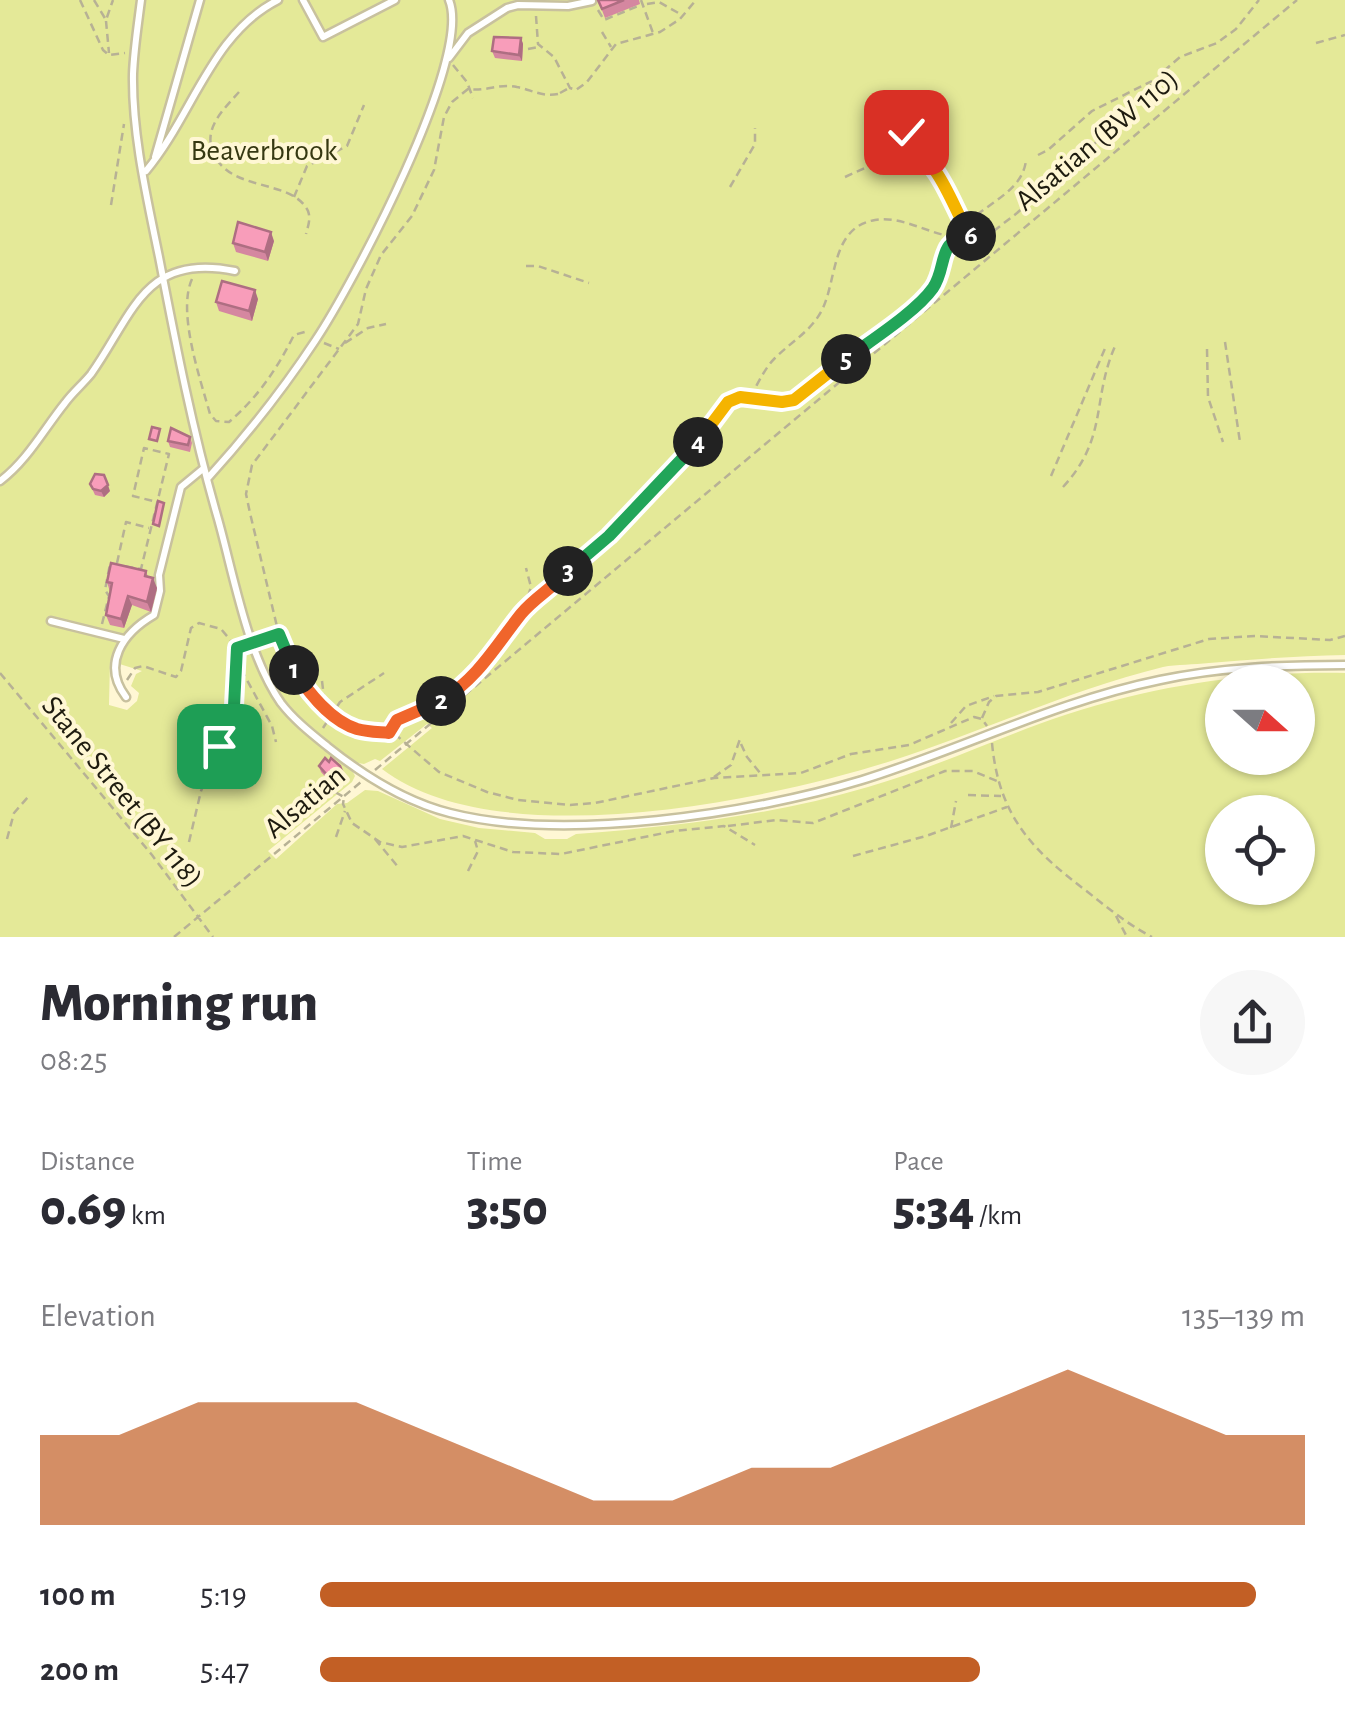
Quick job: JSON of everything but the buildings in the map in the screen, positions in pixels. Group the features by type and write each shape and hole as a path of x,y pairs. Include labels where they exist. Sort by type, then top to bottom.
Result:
{"lane":[{"path":"140,0 135,53 136,114 163,278 206,480 253,641 282,704 300,724 368,776 414,800 488,820 564,826 664,818 794,796 909,765 1087,699 1160,680 1220,670 1345,665"},
{"path":"155,160 200,0"},
{"path":"145,172 171,140 228,40 254,12 278,0"},
{"path":"303,0 323,37 395,0"},
{"path":"449,0 454,24 449,62"},
{"path":"206,480 260,422 316,340 414,152 449,62 468,33 507,8 592,2"},
{"path":"454,24 468,33"},
{"path":"0,480 30,450 89,376 128,310 163,278 214,266 235,271"},
{"path":"123,693 114,666 124,638 137,624 154,616 181,487 204,468"},
{"path":"51,622 124,638"}],"path":[{"path":"80,0 103,50 109,55 135,53"},
{"path":"94,0 106,20"},
{"path":"109,55 106,20 113,0"},
{"path":"534,4 540,46 554,57 570,88 576,90 587,82 616,44 653,34 684,16 696,0"},
{"path":"750,397 775,358 804,335 819,316 829,295 838,252 852,231 873,220 889,220 960,237 995,230 1112,128 1180,56 1236,30 1259,0"},
{"name":"Alsatian (BW 110)","path":"786,428 910,320 1297,0"},
{"path":"592,2 604,20 644,3 658,2 684,16"},
{"path":"644,3 653,34"},
{"path":"602,32 612,48"},
{"path":"1316,43 1345,36"},
{"path":"528,49 540,46"},
{"path":"449,62 473,98"},
{"path":"1038,155 1092,110 1157,78"},
{"path":"570,88 559,94 510,86 470,90 452,102 444,117 434,170 424,194 381,255 366,289 358,324 252,465 248,480 250,512 286,657 303,684 334,715 356,729 389,733 458,782 536,803 595,803 714,778 801,772 851,754 909,745 948,727 982,719"},
{"path":"239,92 211,129 211,148 220,166 232,177 263,183 306,208 310,217 306,234"},
{"path":"294,198 306,166 346,146 364,105"},
{"path":"111,205 124,125 129,116 136,114"},
{"path":"730,187 755,144 755,128"},
{"path":"891,156 905,144 906,132"},
{"path":"846,177 910,150 921,156 949,193 973,236"},
{"path":"966,228 972,218 991,206 1022,176 1026,160"},
{"path":"389,733 397,720 425,710 467,684 524,610 609,536 650,490 675,469 728,402 750,397 782,402 808,392 928,294 938,278 948,246 960,237"},
{"path":"526,266 538,266 590,283"},
{"path":"196,268 186,300 200,378 210,414 216,421 230,422 247,407 300,331 315,332 316,340 339,350"},
{"path":"339,350 355,335 386,324"},
{"path":"1224,342 1240,442"},
{"path":"1063,486 1091,448 1100,414 1103,377 1116,344"},
{"path":"1051,476 1106,346"},
{"path":"1207,349 1208,397 1223,442"},
{"name":"Alsatian","path":"174,937 786,428"},
{"path":"95,633 103,624 110,564 141,569 150,528 157,502 168,454 144,448 132,496 157,502"},
{"path":"116,563 126,522 150,528"},
{"path":"524,610 531,586 526,568"},
{"path":"123,693 135,668 143,666 176,677 181,671 186,638 199,623 221,629 237,648"},
{"path":"237,648 279,634"},
{"path":"948,727 966,706 1000,695 1038,692 1209,640 1255,636 1330,640 1345,636"},
{"path":"188,842 201,791 234,706 237,648"},
{"path":"235,657 272,726 276,742"},
{"name":"Stane Street (BY 118)","path":"0,673 152,855 213,937"},
{"path":"334,715 347,696 384,673"},
{"path":"322,681 326,708"},
{"path":"982,719 989,702 1000,695"},
{"path":"982,719 990,734 1003,796 1032,845 1112,911 1152,937"},
{"path":"714,778 730,765 739,750 740,739 747,758 762,775"},
{"path":"374,838 402,847 450,836 534,855 561,854 674,831 776,820 813,822 944,771 973,771 998,782"},
{"path":"324,786 344,797 352,823 374,838 399,868"},
{"path":"968,795 1003,796"},
{"path":"7,839 14,813 28,797"},
{"path":"951,828 956,801"},
{"path":"853,856 1008,807"},
{"path":"336,838 346,810"},
{"path":"724,826 755,845"},
{"path":"468,870 478,851 474,840"},
{"path":"1112,911 1127,937"}],"green space":[{"name":"Beaverbrook","path":"0,0 1345,0 1345,655 1163,667 1094,687 925,750 837,777 773,792 631,813 559,816 491,810 431,795 382,769 432,728 427,724 380,761 358,763 352,770 352,782 268,851 276,859 337,804 347,803 365,790 378,791 440,819 479,828 535,833 545,839 723,818 796,805 912,773 1076,711 1205,682 1205,775 1315,775 1315,673 1345,673 1345,937 0,937","holes":["110,661 142,671 136,674 131,686 139,693 137,701 127,710 109,705"]}],"route":[{"path":"219,746 234,706 237,648 279,634 286,657 303,684 334,715 356,729 389,733 397,720 446,698 486,664 524,610 609,536 630,510 675,469 728,402 740,397 794,400 928,294 938,278 948,246 960,237 973,236 949,193 916,151 902,150 891,156 905,144 906,132"}]}
